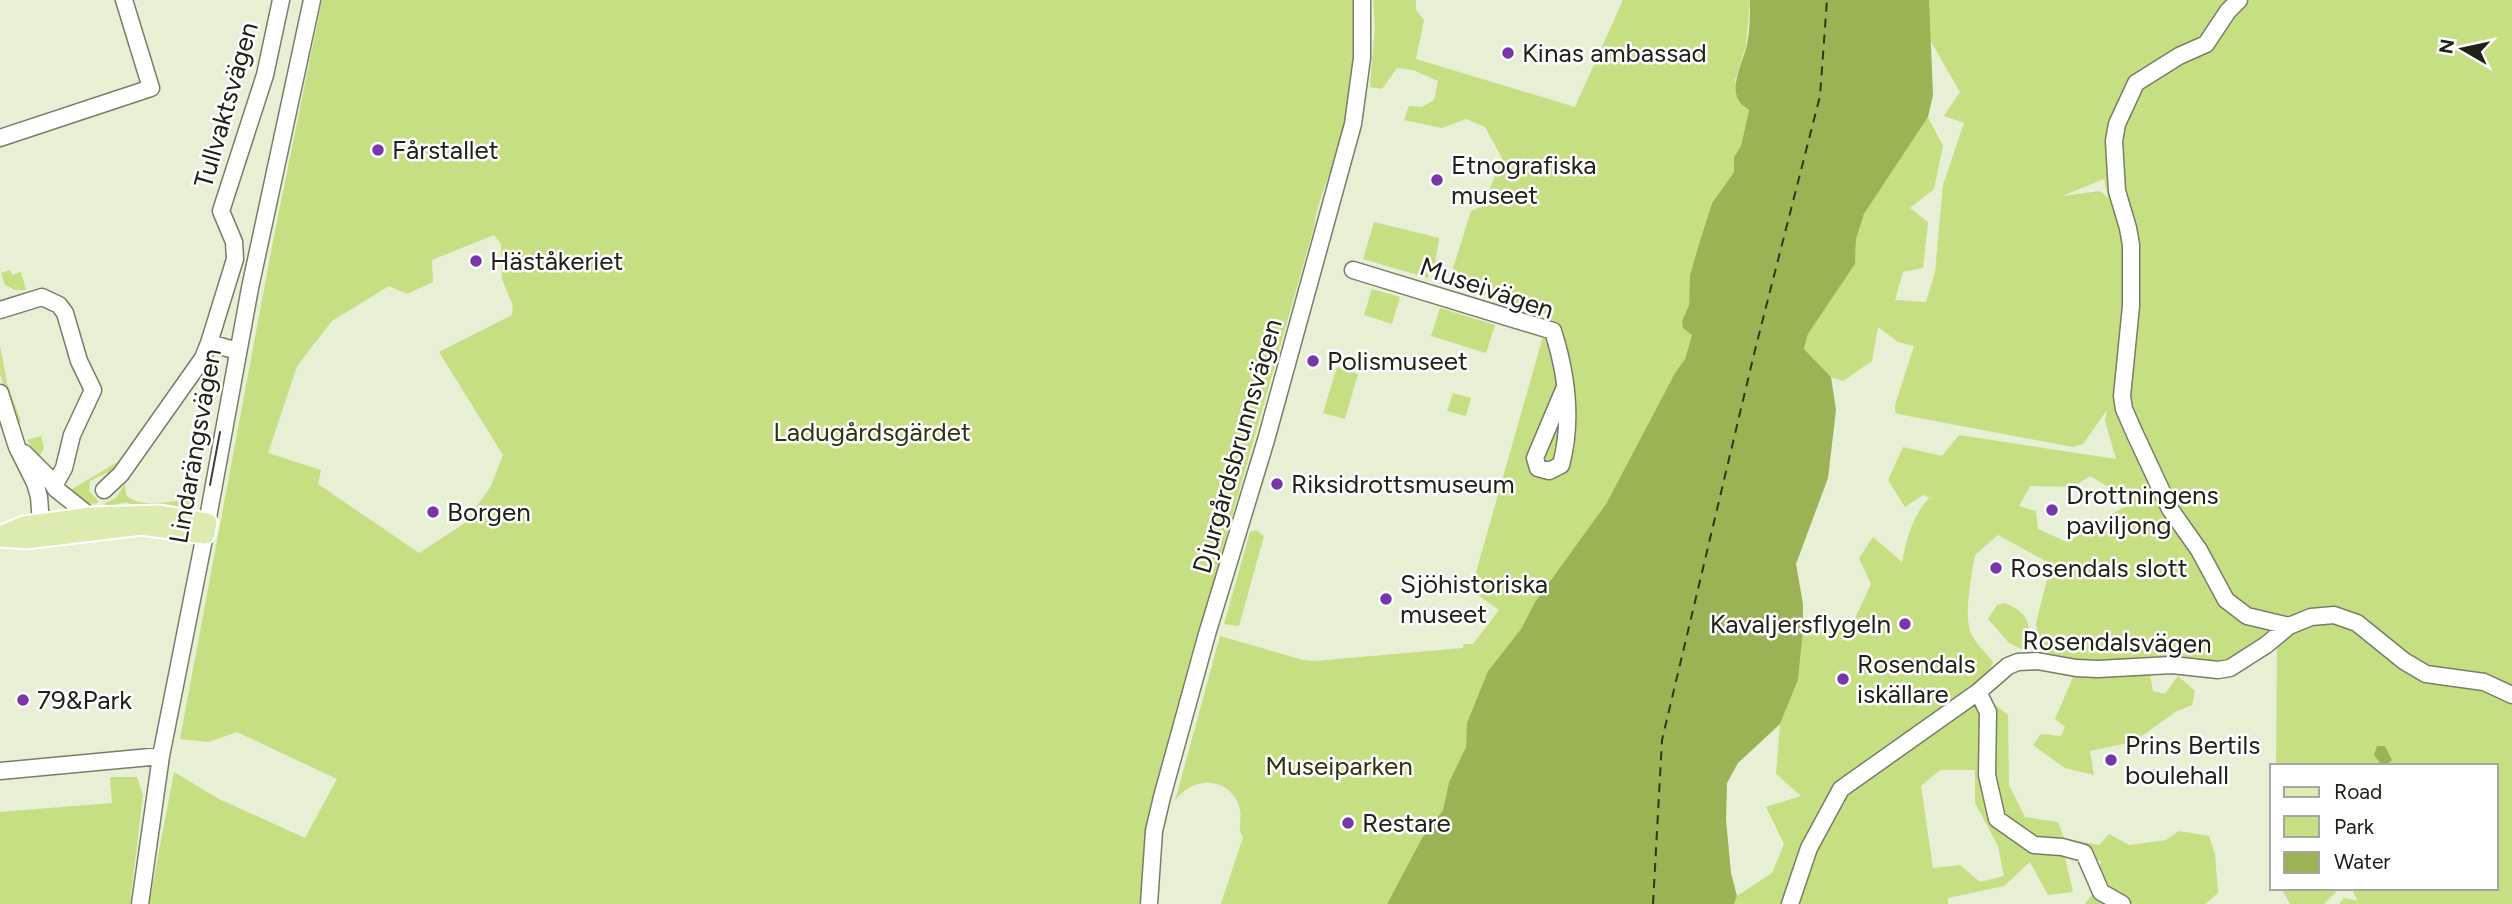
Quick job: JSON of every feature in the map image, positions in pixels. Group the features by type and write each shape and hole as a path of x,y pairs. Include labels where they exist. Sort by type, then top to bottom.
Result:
{"main road":[{"path":"0,537 26,539 91,517 160,515 206,529"},
{"path":"50,529 142,525 206,529"}],"street":[{"path":"0,138 151,88 124,0"},
{"name":"Tullvaktsvägen","path":"104,490 121,474 203,358 209,343 235,258 234,242 221,211 265,75 281,0"},
{"name":"Lindarängsvägen","path":"140,904 161,756 238,351 277,154 312,0"},
{"name":"Djurgårdsbrunnsvägen","path":"1149,904 1154,831 1162,797 1266,440 1353,124 1362,58 1362,0"},
{"name":"Rosendalsvägen","path":"1790,904 1809,848 1841,789 1978,692 2008,666 2022,661 2098,670 2172,665 2218,670 2230,668 2266,645 2253,618 2247,617 2226,600 2211,570 2171,509 2124,409 2123,396 2131,306 2131,245 2129,228 2118,195 2115,133 2123,108 2136,83 2179,56 2206,44 2228,11 2239,0"},
{"name":"Museivägen","path":"1353,270 1553,331 1564,364 1565,387"},
{"path":"0,310 42,297 59,305 65,313 79,361 93,390 72,435 64,468 55,488 50,529"},
{"path":"209,343 238,351"},
{"path":"0,393 17,447 35,482 50,529"},
{"path":"17,447 48,477 55,488 91,517"},
{"path":"2266,645 2289,626 2323,615 2348,619 2363,627 2421,672 2484,682 2512,695"},
{"path":"2253,618 2289,626"},
{"path":"1978,692 1988,712 1987,775 1997,819 2034,845 2062,847 2084,853 2101,892 2122,904"},
{"path":"0,771 161,756"}],"green space":[{"name":"Ladugårdsgärdet","path":"322,0 1357,0 1354,70 1346,123 1319,204 1154,792 1144,847 1141,904 149,904 174,772 219,799 305,838 337,779 237,732 208,742 180,739 273,241","holes":["494,235 501,244 502,279 513,306 512,315 439,352 503,455 491,486 465,523 419,553 318,484 321,470 268,453 297,366 332,321 389,286 407,294 433,282 432,260"]},
{"name":"Museiparken","path":"1373,0 1416,0 1416,10 1424,20 1416,59 1575,107 1623,0 1750,0 1746,46 1735,80 1743,107 1749,110 1741,146 1734,157 1734,172 1712,203 1690,275 1689,305 1682,321 1692,335 1685,359 1606,504 1535,602 1521,629 1488,671 1468,723 1466,747 1449,782 1443,810 1422,838 1387,904 1221,904 1243,837 1236,799 1221,785 1201,783 1175,801 1220,636 1315,661 1463,648 1464,644 1473,644 1499,610 1471,590 1549,315 1448,284 1471,211 1483,206 1502,158 1485,127 1466,119 1442,128 1404,120 1409,106 1422,107 1434,100 1438,81 1413,70 1397,68 1382,89 1370,87 1375,27"},
{"path":"1929,0 2512,0 2512,904 2339,904 2344,898 2358,901 2352,890 2498,890 2498,764 2276,764 2277,643 2260,639 2229,662 2088,662 2041,655 2036,623 2051,564 1998,535 1975,555 1968,623 1974,639 1993,662 1982,694 2008,715 2009,785 2025,817 2058,822 2064,838 2099,845 2109,834 2129,845 2166,840 2179,831 2209,836 2215,854 2218,893 2205,904 2085,904 2096,889 2101,861 2064,853 2073,892 2048,895 2030,862 2004,886 1948,898 1948,904 1734,904 1737,896 1772,873 1784,844 1766,807 1801,796 1776,774 1780,724 1798,680 1803,631 1850,629 1871,584 1859,558 1873,537 1902,562 1914,520 1929,498 1935,500 1923,495 1905,507 1888,480 1903,447 1942,456 1959,435 2116,459 2105,421 2107,410 2083,444 2073,447 1898,414 1895,412 1895,405 1914,346 1898,342 1878,327 1872,361 1843,381 1831,377 1804,349 1808,334 1855,264 1856,239 1864,214 1928,117 1943,146 1934,189 1910,208 1928,222 1923,268 1903,272 1895,300 1926,302 1935,272 1943,185 1964,123 1944,116 1960,92 1929,38","holes":["2104,179 2108,198 2100,191 2062,196","2090,476 2122,495 2135,495 2131,506 2122,508 2067,542 2038,529 2036,511 2019,506 2030,486 2073,487","1940,770 1975,770 1975,803 1998,846 2004,876 1980,882 1960,865 1933,868 1921,786"]},
{"path":"1374,222 1439,238 1435,265 1432,265 1428,278 1363,259"},
{"path":"10,270 12,275 21,272 26,290 15,290 5,285 1,273"},
{"path":"1372,289 1400,297 1392,324 1364,315"},
{"path":"1440,308 1495,325 1486,353 1431,336"},
{"path":"0,345 7,383 21,421 19,425 15,424 0,374"},
{"path":"1337,367 1358,374 1345,419 1323,413"},
{"path":"1453,393 1471,398 1466,416 1447,411"},
{"path":"41,436 44,448 39,457 27,440"},
{"path":"124,458 117,468 90,481 89,491 97,503 84,505 69,491"},
{"path":"125,484 126,495 144,503 179,501 187,493 195,495 186,511 128,502 106,507 105,503 116,498"},
{"path":"1256,530 1264,536 1239,626 1224,624 1250,532"},
{"path":"2004,603 2018,610 2026,619 2029,639 2028,647 2023,650 2009,643 1988,619 1997,605"},
{"path":"2128,672 2131,676 2150,674 2153,691 2165,694 2178,676 2195,691 2192,705 2177,711 2133,742 2090,751 2094,775 2065,768 2033,745 2041,734 2061,736 2065,727 2055,719 2074,675"},
{"path":"110,777 137,777 143,795 130,904 0,904 0,812 112,803"},
{"path":"2282,890 2338,890 2324,904 2290,904"}],"water":[{"path":"1750,0 1929,0 1933,95 1928,117 1864,214 1856,239 1855,264 1808,334 1804,349 1831,377 1836,410 1828,478 1796,564 1803,604 1798,680 1780,724 1738,763 1727,783 1726,820 1731,873 1737,896 1734,904 1387,904 1422,838 1443,810 1449,782 1466,747 1467,723 1488,671 1521,629 1535,602 1606,504 1685,359 1692,335 1683,328 1682,321 1689,305 1690,275 1712,203 1734,172 1734,157 1741,146 1749,110 1737,97 1736,80 1748,39"},
{"path":"2377,746 2385,746 2392,760 2381,764 2374,755"}],"ferry route":[{"path":"1653,904 1662,740 1755,350 1820,96 1827,0"}],"tram line":[{"path":"210,485 220,432"}],"place":[{"name":"Kinas ambassad","path":"1508,53"},
{"name":"Fårstallet","path":"378,150"},
{"name":"Etnografiska museet","path":"1437,180"},
{"name":"Häståkeriet","path":"476,261"},
{"name":"Polismuseet","path":"1313,361"},
{"name":"Riksidrottsmuseum","path":"1277,484"},
{"name":"Drottningens paviljong","path":"2052,510"},
{"name":"Borgen","path":"433,512"},
{"name":"Rosendals slott","path":"1996,568"},
{"name":"Sjöhistoriska museet","path":"1386,599"},
{"name":"Kavaljersflygeln","path":"1905,624"},
{"name":"Rosendals iskällare","path":"1843,679"},
{"name":"79&Park","path":"23,700"},
{"name":"Prins Bertils boulehall","path":"2111,760"},
{"name":"Restare","path":"1348,823"}]}
